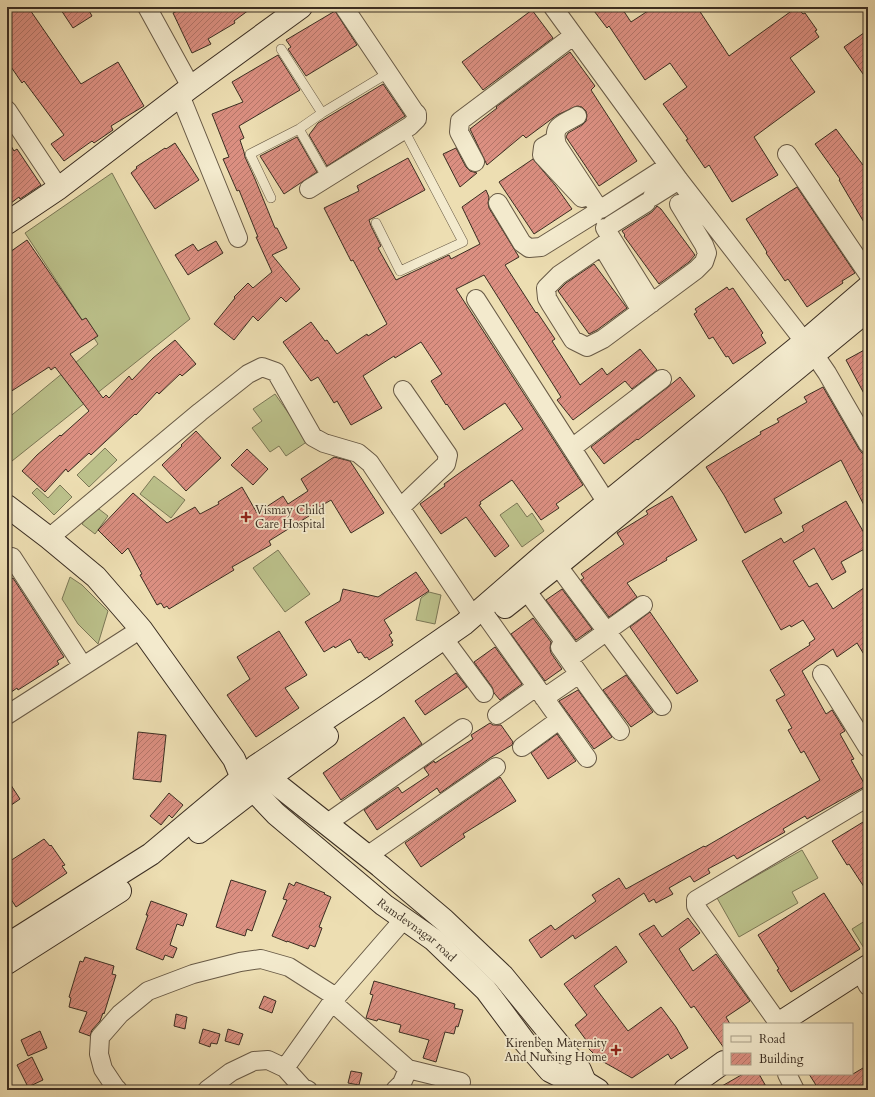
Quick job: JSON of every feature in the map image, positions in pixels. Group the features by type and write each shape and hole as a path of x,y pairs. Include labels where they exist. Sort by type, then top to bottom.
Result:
{"street":[{"path":"147,7 186,91 238,238"},
{"path":"7,224 60,188 186,91 301,7"},
{"path":"309,189 404,130 417,119 417,114 344,7"},
{"path":"553,7 674,173 861,416 868,444"},
{"path":"475,162 459,132 460,121 573,36"},
{"path":"7,110 60,188"},
{"path":"576,116 558,127 554,136 556,145 596,209 646,307"},
{"path":"787,154 868,274"},
{"path":"674,173 649,200 559,275 546,288 547,298 550,305 573,340 587,347 603,339 696,270 704,262 707,253 704,245 679,204"},
{"path":"498,203 522,243 529,248 541,247 596,209 674,173"},
{"path":"7,963 140,878 251,775 450,647 481,615 553,558 809,348 868,288"},
{"path":"476,299 607,503"},
{"path":"7,945 151,854 251,775 464,624 525,591 553,558 607,503 809,348 868,310"},
{"path":"49,538 200,412 248,374 262,367 276,372 313,436 324,444 358,453 370,463 400,508 540,692 587,758"},
{"path":"572,448 662,379"},
{"path":"400,508 446,464 448,455 403,390"},
{"path":"7,506 96,577 141,629 251,775"},
{"path":"12,557 83,666"},
{"path":"553,558 662,706"},
{"path":"525,591 574,655 643,605"},
{"path":"525,591 579,674 620,731"},
{"path":"7,715 141,629"},
{"path":"450,647 484,693"},
{"path":"497,715 540,692 579,674"},
{"path":"822,674 868,748"},
{"path":"522,748 559,720"},
{"path":"326,824 463,728"},
{"path":"368,856 496,767"},
{"name":"Ramdevnagar road","path":"251,775 326,824 368,856 444,920 503,976 580,1070 591,1086"},
{"name":"Ramdevnagar road","path":"251,775 276,814 384,906 434,940 486,990 550,1071 572,1082 591,1086"},
{"path":"777,1023 699,911 696,906 696,900 868,797"},
{"path":"285,1068 334,999 404,919"},
{"path":"118,1090 103,1069 99,1054 100,1037 120,1014 148,991 193,974 240,962 262,959 289,967 334,999 408,1069 461,1082"},
{"path":"780,1023 865,974"},
{"path":"207,1090 231,1072 254,1061 268,1060 285,1068 303,1088 308,1090"},
{"path":"685,1090 723,1063"},
{"path":"395,1090 402,1083 408,1069"},
{"path":"788,1075 795,1090"}],"lane":[{"path":"281,49 322,113"},
{"path":"271,198 250,154 299,129 322,113 388,73"},
{"path":"299,129 323,171"},
{"path":"376,223 400,271 463,242 404,130"}],"green space":[{"path":"112,173 190,319 7,465 7,419 98,344 25,233"},
{"path":"275,394 308,441 286,456 279,446 270,452 252,428 262,421 253,409"},
{"path":"105,448 117,460 89,487 77,475"},
{"path":"154,476 185,500 171,518 140,494"},
{"path":"60,485 72,497 54,515 32,493 37,488 48,498"},
{"path":"517,503 527,517 532,513 544,531 522,547 500,515"},
{"path":"95,506 108,516 95,534 82,524"},
{"path":"278,550 310,594 285,612 253,568"},
{"path":"70,577 82,585 108,611 98,644 78,624 62,599"},
{"path":"429,592 441,595 435,624 416,620 421,598"},
{"path":"802,850 818,878 792,892 798,903 739,937 717,898"},
{"path":"868,919 868,953 867,953 852,929"}],"building":[{"path":"14,7 28,7 81,84 118,62 144,106 111,126 113,130 94,143 92,141 64,161 51,144 64,135 24,81 22,83 7,61 7,12"},
{"path":"59,7 87,7 92,16 73,28"},
{"path":"186,7 253,7 234,21 235,23 208,39 211,44 192,53 173,13"},
{"path":"591,7 621,7 631,22 654,7 697,7 729,56 797,7 803,14 805,13 817,30 815,31 819,37 790,58 815,92 754,137 778,175 732,202 709,165 705,168 686,140 688,139 663,104 687,87 670,63 645,80 609,26 607,28"},
{"path":"532,10 553,38 483,90 462,62"},
{"path":"335,11 357,45 306,76 288,49 291,47 286,40"},
{"path":"868,30 868,81 844,47"},
{"path":"570,52 595,86 591,90 637,161 599,186 566,137 568,133 586,121 586,111 582,107 577,106 557,115 526,138 523,135 487,165 470,129 497,108 496,107"},
{"path":"278,55 300,90 239,126 244,138 240,140 245,157 275,228 277,228 287,248 272,255 300,289 286,302 281,297 258,321 253,316 234,340 214,324 235,298 234,297 248,283 253,288 272,272 256,237 258,237 239,190 237,191 223,159 229,157 212,114 243,102 232,82"},
{"path":"383,84 405,116 327,166 309,135 318,123"},
{"path":"836,129 863,165 868,162 868,229 839,180 840,179 815,144"},
{"path":"297,137 317,172 284,194 260,156"},
{"path":"7,139 14,151 17,149 41,185 20,199 19,197 7,206"},
{"path":"175,143 199,180 155,209 131,173 137,168 136,167"},
{"path":"456,148 466,167 470,171 477,173 460,187 443,154"},
{"path":"408,158 425,190 369,220 381,246 378,248 396,280 449,255 451,259 480,244 462,207 486,190 489,197 489,208 519,257 505,265 555,339 552,341 580,385 602,368 607,375 640,349 657,370 632,389 625,381 573,420 557,400 561,397 484,275 456,289 583,485 556,504 559,508 541,520 512,480 480,502 481,504 479,505 509,546 495,557 466,517 441,534 420,504 445,486 444,484 523,429 505,403 464,430 431,381 442,374 421,342 395,358 394,356 363,376 382,408 351,425 337,401 334,403 318,377 311,381 283,342 311,322 337,354 367,334 368,336 387,324 353,260 351,261 324,208 359,191 357,186"},
{"path":"533,159 555,185 572,209 534,234 499,182"},
{"path":"797,187 855,273 842,281 843,283 807,307 788,279 785,281 746,219"},
{"path":"657,206 661,209 695,255 689,262 659,284 624,236 625,235 622,231 652,212"},
{"path":"27,240 82,320 86,318 98,336 70,354 103,398 106,395 109,398 129,376 132,380 153,358 175,340 196,364 182,376 180,374 159,394 157,392 136,415 135,414 91,455 89,453 68,472 66,469 45,492 22,471 37,455 89,411 55,367 51,370 49,367 7,394 7,254"},
{"path":"216,241 223,253 188,275 175,255 193,244 198,251"},
{"path":"594,264 627,308 597,330 589,334 558,291 566,283"},
{"path":"727,287 729,290 733,288 763,333 761,335 766,343 733,364 728,356 726,357 713,337 709,339 694,314 697,312 695,309"},
{"path":"868,348 868,401 846,360"},
{"path":"680,377 695,396 604,464 591,447"},
{"path":"823,387 859,449 868,457 868,513 841,460 774,499 782,513 745,533 724,495 706,467 761,434 760,432 779,422 777,419 807,402 804,397"},
{"path":"196,431 221,458 186,491 162,465"},
{"path":"247,449 268,469 253,485 231,465"},
{"path":"334,457 350,461 384,513 351,533 331,500 308,514 309,516 269,541 271,545 232,567 234,570 169,609 167,606 164,608 161,603 157,605 140,575 142,574 128,548 122,554 98,530 133,493 167,523 195,507 200,514 219,504 218,502 242,487 257,513 283,496 288,504 308,491 301,479"},
{"path":"672,496 697,540 666,558 667,560 627,583 637,597 609,617 581,580 584,578 581,574 624,544 617,533 648,514 646,511"},
{"path":"846,501 868,540 868,547 841,562 846,572 832,580 814,548 793,561 809,587 817,583 833,609 868,585 868,661 857,643 837,657 833,649 802,671 826,714 832,710 845,731 840,734 854,759 851,760 865,785 864,787 807,819 805,816 783,829 785,832 737,859 734,855 708,869 710,873 694,882 690,876 669,888 673,894 656,903 654,899 649,902 644,893 575,939 573,935 541,958 529,940 551,925 555,930 596,901 592,895 619,878 626,889 704,846 705,847 820,780 804,751 801,753 788,730 792,728 776,700 785,695 770,670 810,645 809,643 815,639 803,620 791,627 790,625 781,630 742,561 781,538 784,543 804,531 802,526"},
{"path":"416,572 429,591 384,620 392,633 389,635 393,641 391,642 393,645 369,660 367,657 365,658 361,652 358,653 350,639 335,648 334,646 324,652 305,622 340,601 343,589 378,597"},
{"path":"13,578 64,657 57,661 59,664 18,690 17,688 7,695 7,582"},
{"path":"562,589 592,629 576,640 546,600"},
{"path":"650,612 698,681 677,694 630,627"},
{"path":"533,618 551,642 551,653 562,669 545,681 511,634"},
{"path":"279,631 307,675 285,688 299,708 256,737 227,695 250,679 237,657"},
{"path":"495,647 522,684 500,700 474,662"},
{"path":"456,673 467,687 425,715 415,701"},
{"path":"626,675 653,712 631,727 603,690"},
{"path":"578,690 612,737 594,749 559,701"},
{"path":"404,717 422,744 341,800 323,773"},
{"path":"490,723 493,725 501,725 513,742 512,745 490,758 440,793 437,788 377,830 364,810 398,787 402,793 429,775 424,768 434,761 435,763 473,739 471,735"},
{"path":"138,732 166,735 161,782 133,779"},
{"path":"557,734 576,761 548,779 531,753"},
{"path":"500,777 516,801 463,834 465,837 421,867 405,843"},
{"path":"7,779 20,799 7,808"},
{"path":"169,793 183,805 172,818 169,815 161,825 150,816"},
{"path":"868,819 868,893 849,864 847,865 832,841"},
{"path":"44,839 50,846 51,845 65,865 62,866 67,873 16,907 7,893 7,863"},
{"path":"231,880 266,891 252,931 247,929 245,936 216,927"},
{"path":"296,882 325,893 324,894 331,897 319,927 322,928 315,947 310,945 308,949 272,936 287,900 283,899 289,883 294,886"},
{"path":"824,893 860,949 791,992 758,935"},
{"path":"151,901 187,914 183,926 177,924 170,945 177,948 173,958 165,955 163,960 136,949 148,915 146,915"},
{"path":"688,918 700,933 679,949 693,971 716,954 750,1001 726,1017 729,1023 723,1023 723,1047 694,1006 691,1008 639,934 654,925 662,937"},
{"path":"616,946 627,962 594,986 628,1031 661,1007 676,1027 688,1048 671,1059 668,1054 632,1078 600,1060 588,1048 589,1044 575,1025 587,1015 564,984"},
{"path":"85,957 114,966 112,974 116,975 104,1014 103,1013 100,1021 92,1030 90,1036 79,1032 87,1012 69,1007 71,998 69,997 80,961 83,962"},
{"path":"374,981 455,1004 454,1008 463,1010 458,1027 456,1026 454,1034 445,1032 436,1062 423,1058 429,1040 399,1032 401,1025 378,1019 377,1021 366,1018 373,995 370,994"},
{"path":"264,996 276,1001 272,1013 259,1008"},
{"path":"176,1014 187,1017 185,1029 174,1026"},
{"path":"203,1029 220,1034 217,1044 211,1043 210,1047 199,1043"},
{"path":"228,1029 243,1034 239,1045 225,1041"},
{"path":"40,1031 47,1048 28,1056 21,1040"},
{"path":"32,1057 43,1080 28,1087 17,1065"},
{"path":"868,1065 868,1090 819,1090 810,1075 853,1075"},
{"path":"351,1071 362,1073 359,1085 348,1083"},
{"path":"741,1075 760,1075 768,1090 715,1090"}],"place":[{"name":"Vismay Child Care Hospital","path":"246,517"},
{"name":"Kirenben Maternity And Nursing Home","path":"616,1050"}]}
